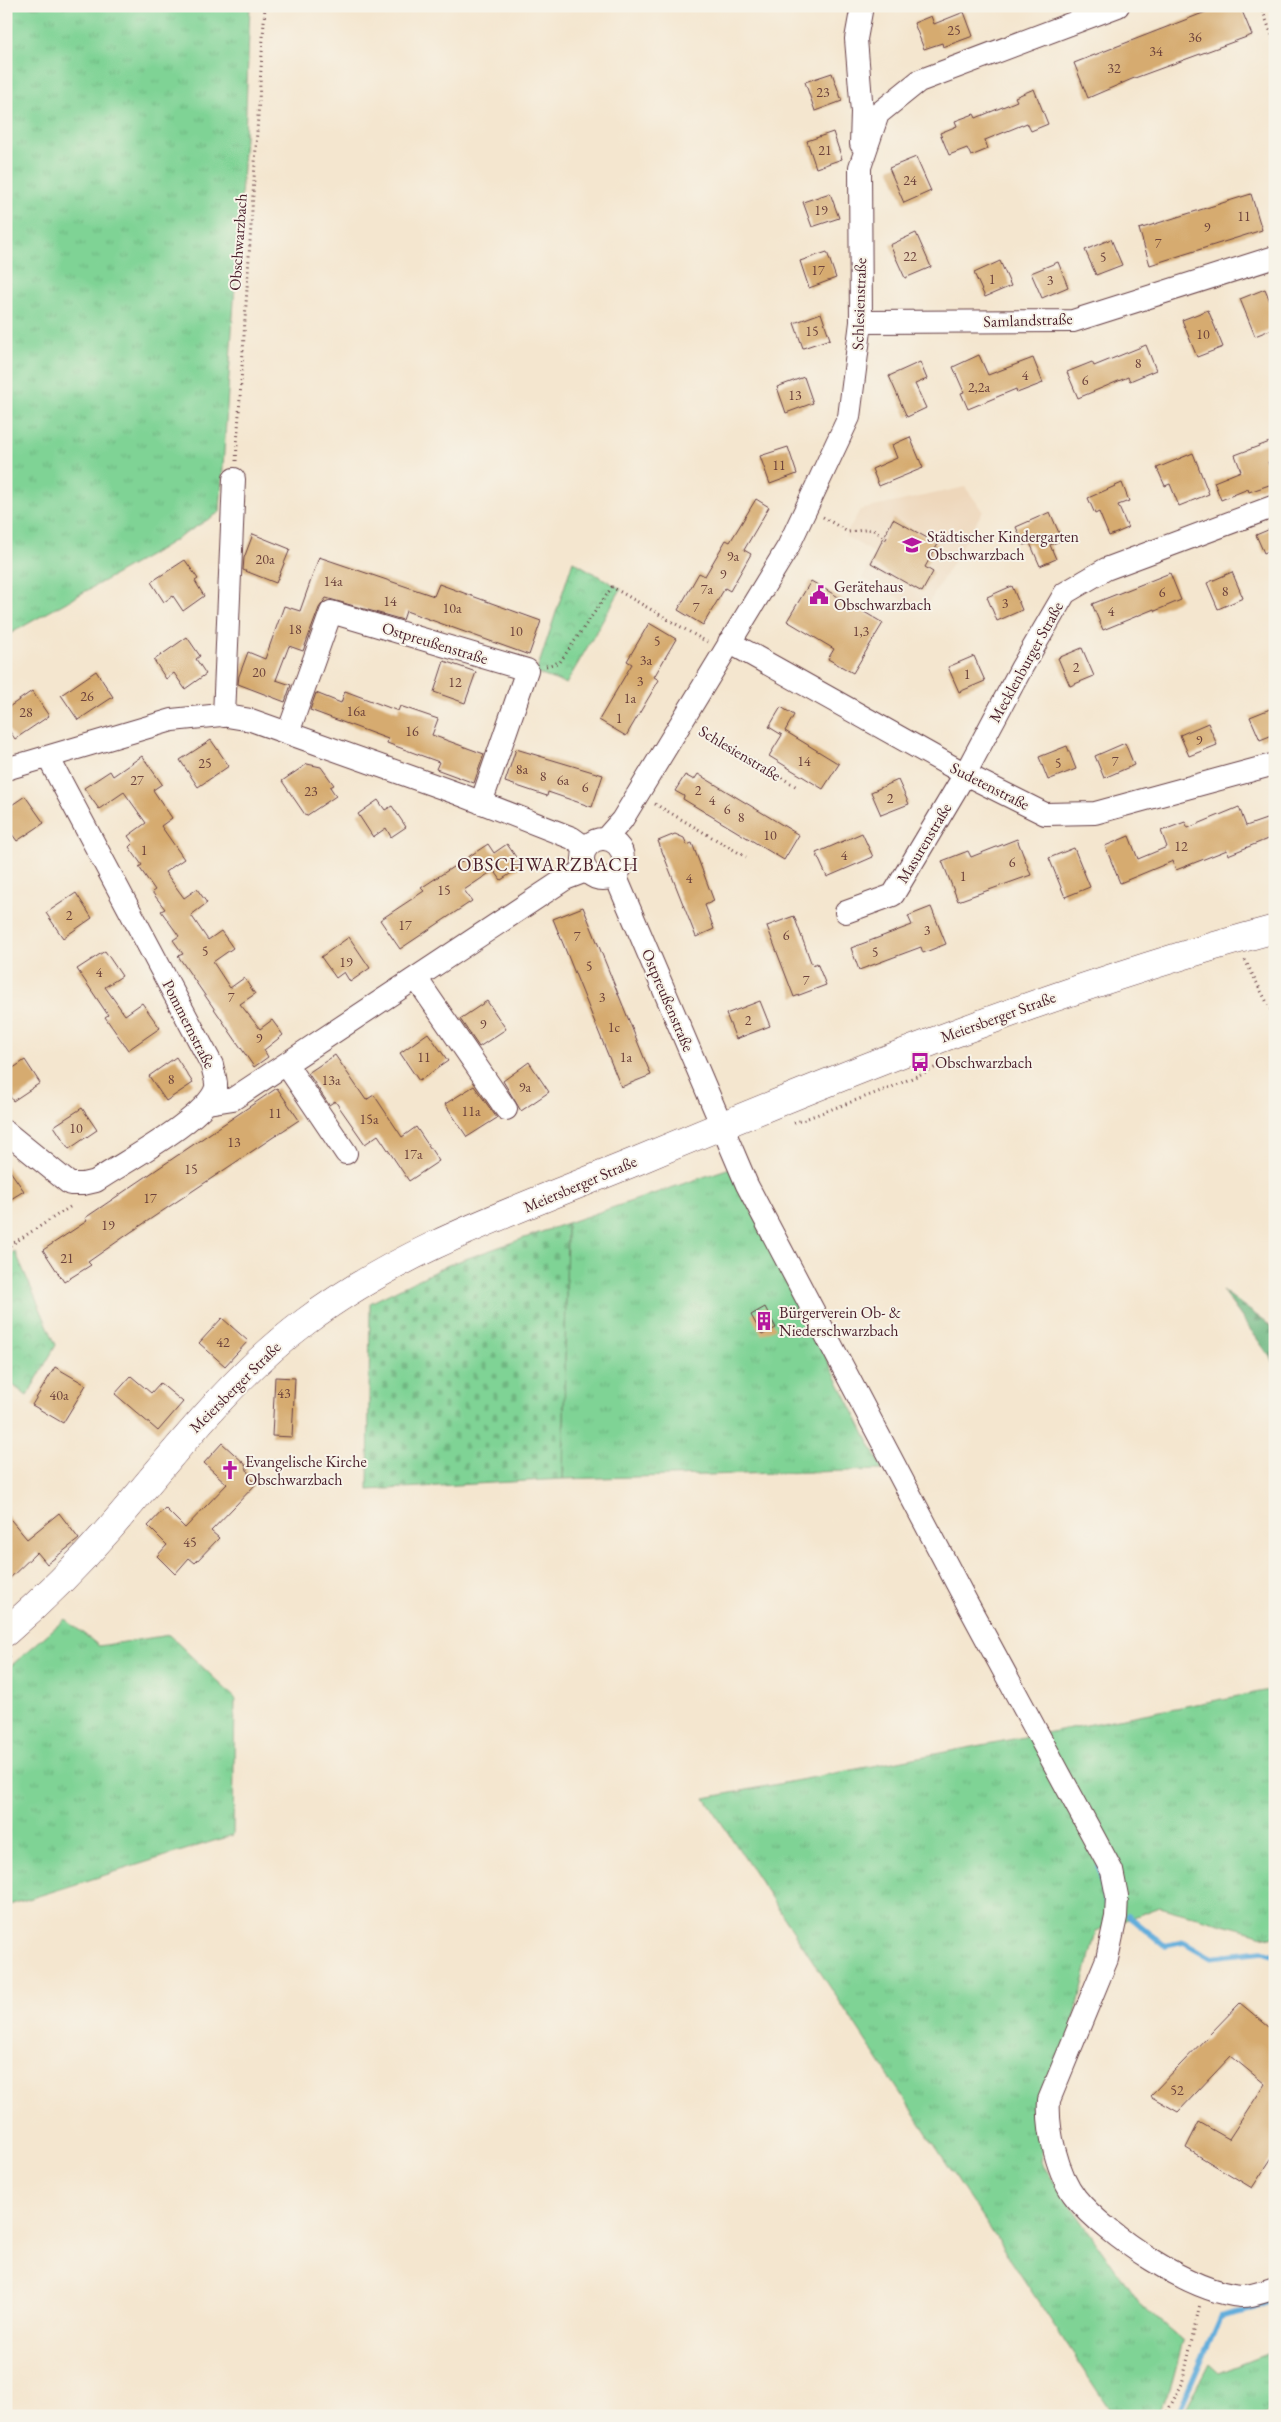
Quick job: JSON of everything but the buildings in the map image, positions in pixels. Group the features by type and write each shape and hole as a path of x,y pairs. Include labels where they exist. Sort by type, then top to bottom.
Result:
{"main road":[{"name":"Meiersberger Straße","path":"12,1639 35,1607 81,1560 183,1440 239,1378 304,1322 353,1288 407,1257 722,1125 997,1016 1118,975 1241,954 1275,929"}],"street":[{"path":"860,167 862,112 856,39 862,6"},
{"name":"Schlesienstraße","path":"606,838 622,820 788,547 849,417 861,322 860,167 878,114 919,82 1118,6"},
{"name":"Samlandstraße","path":"861,322 1073,321 1275,257"},
{"path":"224,716 234,479"},
{"name":"Mecklenburger Straße","path":"965,774 1022,667 1065,593 1106,569 1275,506"},
{"name":"Ostpreußenstraße","path":"288,733 331,612 527,670"},
{"name":"Sudetenstraße","path":"726,647 965,774 1045,814 1095,813 1275,764"},
{"path":"482,803 527,670"},
{"path":"6,770 172,720 224,716 251,720 482,803 572,838 586,848"},
{"name":"Pommernstraße","path":"6,1132 70,1184 83,1184 96,1181 191,1119 208,1102 216,1086 212,1065 48,757"},
{"name":"Masurenstraße","path":"846,912 893,895 965,774"},
{"path":"606,838 619,847 623,862 614,876 599,879 586,871 582,855 591,842 606,838"},
{"path":"208,1102 233,1099 565,879 586,871"},
{"name":"Ostpreußenstraße","path":"614,876 747,1185 810,1308 1112,1871 1118,1896 1116,1917 1107,1959 1049,2100 1048,2119 1053,2146 1064,2174 1075,2196 1118,2236 1170,2272 1204,2286 1242,2296 1275,2288"},
{"path":"416,978 506,1109"},
{"path":"286,1064 346,1153"}],"path":[{"name":"Obschwarzbach","path":"234,479 265,6"},
{"path":"1261,6 1275,44"},
{"path":"807,507 848,532 872,529 887,539"},
{"path":"527,670 560,662 612,587 726,647"},
{"name":"Schlesienstraße","path":"683,719 797,787"},
{"path":"638,794 746,857"},
{"path":"1241,954 1275,1018"},
{"path":"789,1125 892,1087 929,1072 945,1062"},
{"path":"6,1248 71,1207 96,1181"},
{"path":"6,1660 12,1639"},
{"path":"1166,2416 1182,2384 1204,2286"}],"shaded area":[{"name":"Städtischer Kindergarten Obschwarzbach","path":"965,487 983,511 924,611 862,578 876,554 845,536 860,510"}],"green space":[{"path":"6,6 250,6 245,136 220,512 157,551 6,636"},
{"path":"573,561 621,589 566,684 536,673"},
{"path":"730,1168 883,1470 563,1479 567,1223"},
{"path":"567,1223 563,1479 368,1490 370,1303 448,1265"},
{"path":"15,1251 56,1345 27,1396 6,1380 6,1256"},
{"path":"1222,1290 1275,1329 1275,1364"},
{"path":"65,1619 99,1646 169,1635 235,1698 233,1835 6,1906 6,1670"},
{"path":"1275,1689 1275,1938 1160,1907 1096,1931 1040,2161 1138,2302 1183,2341 1170,2390 1156,2416 1114,2416 705,1798"},
{"path":"1275,2351 1275,2407 1257,2416 1182,2416 1209,2364 1219,2373"}],"waterway":[{"path":"1099,1866 1107,1906"},
{"path":"1128,1915 1165,1946 1184,1942 1210,1957 1263,1951 1275,1955"},
{"path":"1177,2416 1220,2317 1255,2309 1275,2299"}],"place":[{"name":"Städtischer Kindergarten Obschwarzbach","path":"912,545"},
{"name":"Gerätehaus Obschwarzbach","path":"819,595"},
{"name":"Obschwarzbach","path":"920,1062"},
{"name":"Bürgerverein Ob- & Niederschwarzbach","path":"764,1321"},
{"name":"Evangelische Kirche Obschwarzbach","path":"230,1470"}],"district":[{"name":"OBSCHWARZBACH","path":"548,864"}]}
